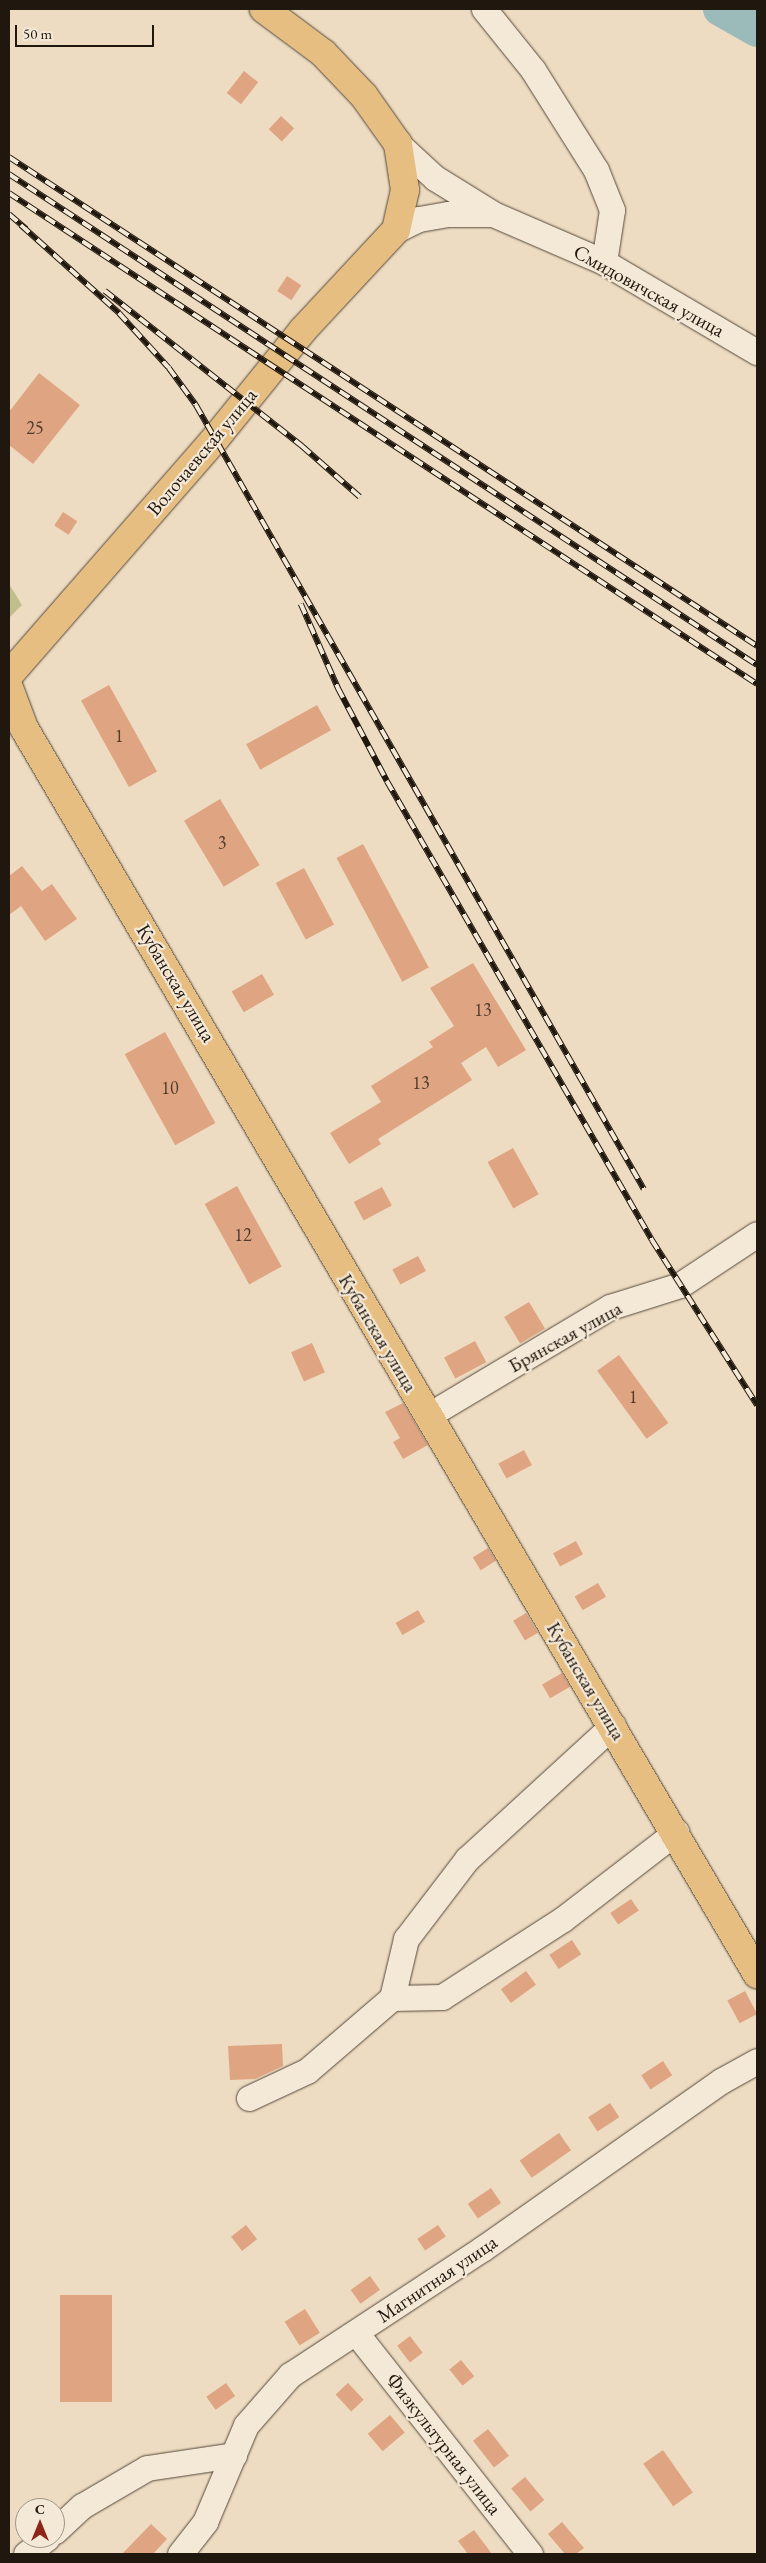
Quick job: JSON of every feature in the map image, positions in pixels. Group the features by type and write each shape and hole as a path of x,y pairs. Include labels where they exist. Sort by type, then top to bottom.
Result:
{"main road":[{"path":"264,9 323,53 364,96 398,144 405,190 396,230"},
{"name":"Волочаевская улица","path":"9,675 215,439 302,331 396,230"},
{"name":"Кубанская улица","path":"9,688 24,728 271,1143 427,1416 676,1832 757,1974"}],"street":[{"path":"484,9 533,70 596,170 612,210 604,262"},
{"path":"398,144 435,178 492,214"},
{"name":"Смидовичская улица","path":"396,230 419,219 448,214 492,214 604,262 757,352"},
{"name":"Брянская улица","path":"427,1416 610,1308 680,1285 757,1234"},
{"path":"249,2098 307,2071 392,1998 406,1939 467,1859 612,1725"},
{"path":"392,1998 442,1997 563,1919 676,1832"},
{"name":"Магнитная улица","path":"180,2554 205,2522 246,2425 290,2375 357,2334 721,2081 757,2060"},
{"name":"Физкультурная улица","path":"357,2334 530,2554"},
{"path":"65,2521 82,2506 147,2468 234,2455"}],"shaded area":[{"path":"9,584 22,605 9,618"}],"building":[{"path":"244,71 258,82 241,104 227,93"},
{"path":"281,116 294,128 282,141 269,129"},
{"path":"287,276 301,285 291,300 277,291"},
{"path":"39,373 80,405 33,464 9,445 9,412"},
{"path":"63,512 77,521 69,535 54,525"},
{"path":"109,685 157,772 129,787 81,701"},
{"path":"317,705 331,730 260,770 246,744"},
{"path":"220,799 260,865 224,887 184,821"},
{"path":"363,844 429,968 402,982 337,858"},
{"path":"22,866 42,891 52,884 77,919 45,941 21,906 9,915 9,876"},
{"path":"304,868 334,925 306,940 276,883"},
{"path":"473,963 526,1050 498,1067 486,1047 461,1063 472,1080 378,1139 381,1144 349,1164 330,1133 381,1102 371,1086 433,1047 429,1042 454,1026 430,988"},
{"path":"262,974 274,995 244,1012 232,991"},
{"path":"165,1032 215,1123 175,1145 125,1054"},
{"path":"513,1148 539,1194 513,1208 488,1162"},
{"path":"237,1186 282,1266 249,1284 205,1204"},
{"path":"382,1187 392,1206 364,1221 354,1202"},
{"path":"418,1256 426,1271 400,1285 392,1270"},
{"path":"529,1302 545,1329 520,1344 504,1317"},
{"path":"475,1341 486,1362 455,1379 444,1357"},
{"path":"312,1343 325,1372 304,1382 291,1352"},
{"path":"619,1355 668,1423 647,1439 597,1371"},
{"path":"403,1403 428,1445 403,1459 393,1442 400,1438 385,1412"},
{"path":"524,1450 532,1465 506,1479 498,1464"},
{"path":"576,1541 583,1554 560,1566 553,1553"},
{"path":"488,1548 496,1561 481,1570 473,1558"},
{"path":"598,1583 606,1597 583,1610 575,1597"},
{"path":"418,1610 425,1622 402,1635 395,1623"},
{"path":"526,1613 538,1633 525,1640 513,1621"},
{"path":"562,1673 570,1687 550,1698 542,1684"},
{"path":"631,1899 639,1911 618,1925 610,1913"},
{"path":"572,1940 581,1954 559,1969 549,1955"},
{"path":"526,1971 536,1985 511,2003 501,1989"},
{"path":"745,1991 757,2014 740,2023 727,2000"},
{"path":"282,2044 283,2066 255,2079 230,2080 228,2046"},
{"path":"663,2061 672,2075 650,2089 641,2075"},
{"path":"610,2103 619,2117 597,2131 588,2117"},
{"path":"559,2133 571,2150 532,2178 520,2161"},
{"path":"491,2188 501,2203 478,2219 468,2204"},
{"path":"246,2225 257,2239 242,2251 231,2237"},
{"path":"438,2225 446,2237 425,2251 417,2239"},
{"path":"370,2276 380,2290 361,2304 351,2290"},
{"path":"60,2295 112,2295 112,2402 60,2402"},
{"path":"305,2309 320,2333 299,2345 285,2322"},
{"path":"410,2336 423,2353 410,2362 397,2346"},
{"path":"461,2360 474,2376 463,2386 449,2369"},
{"path":"226,2383 235,2396 216,2410 206,2397"},
{"path":"348,2383 364,2400 351,2411 336,2395"},
{"path":"390,2415 405,2433 383,2451 368,2434"},
{"path":"488,2429 509,2456 494,2467 473,2441"},
{"path":"663,2450 693,2493 673,2506 643,2464"},
{"path":"525,2477 544,2500 530,2512 511,2489"},
{"path":"562,2522 584,2548 576,2554 565,2554 548,2534"},
{"path":"151,2524 167,2539 153,2554 122,2554"},
{"path":"474,2530 492,2554 468,2554 458,2541"}],"waterway":[{"path":"720,9 757,30"}],"railway":[{"path":"9,157 757,646"},
{"path":"9,174 757,665"},
{"path":"9,193 757,684"},
{"path":"9,214 26,229"},
{"path":"21,225 119,313 169,368 196,405 644,1189"},
{"path":"105,291 302,446 360,497"},
{"path":"301,604 338,688 387,781 652,1240 757,1405"}]}
